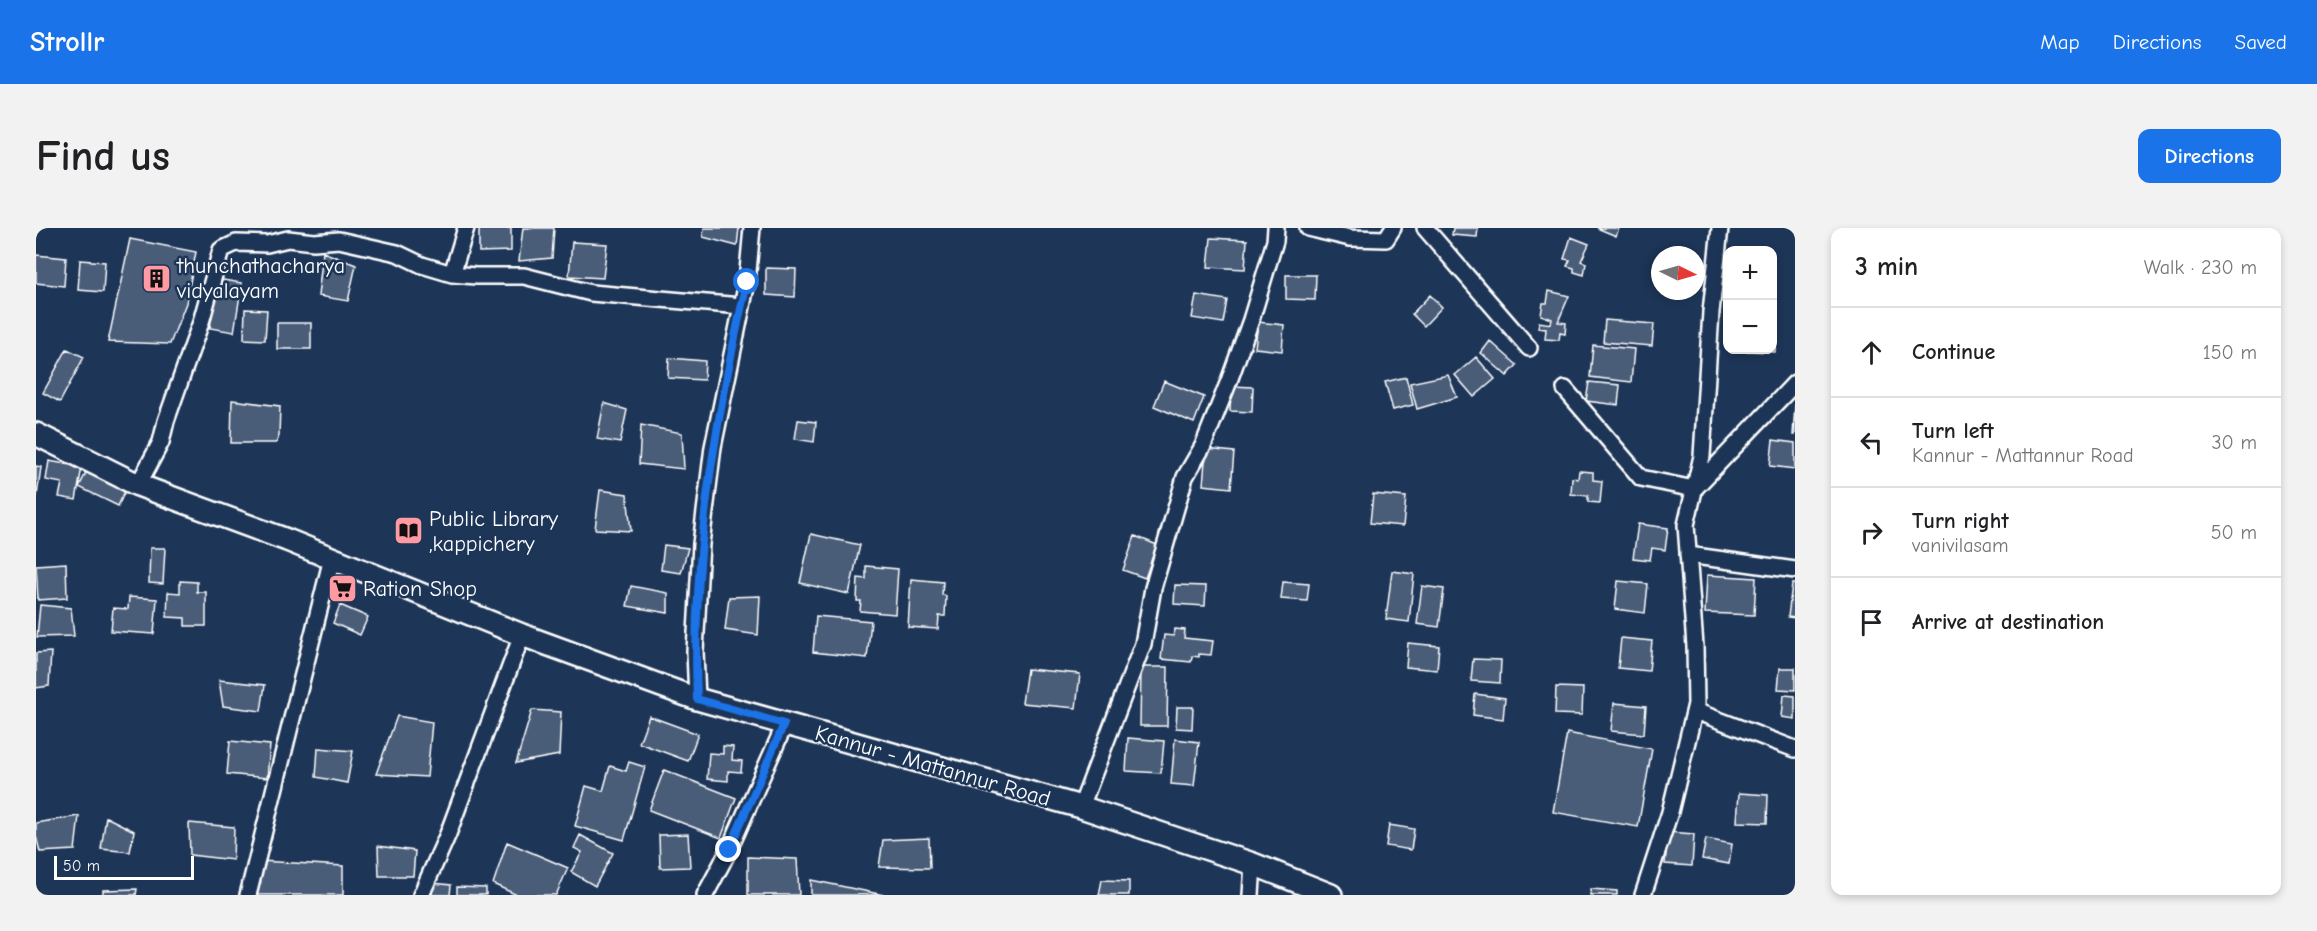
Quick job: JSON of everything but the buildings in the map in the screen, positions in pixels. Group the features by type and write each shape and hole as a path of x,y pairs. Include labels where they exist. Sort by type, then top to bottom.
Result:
{"main road":[{"name":"Kannur - Mattannur Road","path":"36,434 138,485 332,558 522,635 697,699 1082,807 1253,864 1330,895"}],"street":[{"path":"452,274 466,228"},
{"path":"697,699 695,651 701,544 713,447 747,282 752,228"},
{"path":"1082,807 1143,644 1153,588 1185,477 1203,446 1251,320 1275,241 1276,228"},
{"path":"1308,228 1350,238 1386,239 1393,228"},
{"path":"1425,228 1529,348"},
{"path":"1643,895 1670,812 1695,711 1695,646 1686,525 1702,456 1711,312 1720,228"},
{"path":"138,485 161,442 166,421 201,322 220,250 236,243 267,244 288,239 314,242 339,234 452,274 524,276 591,293 741,306"},
{"path":"1694,489 1795,383"},
{"path":"1565,389 1641,478 1694,489"},
{"path":"1688,555 1795,570"},
{"path":"248,895 332,558"},
{"path":"421,895 448,834 522,635"},
{"path":"1695,711 1795,749"},
{"path":"705,895 729,850 784,724"},
{"path":"1251,895 1253,864"}],"place":[{"name":"thunchathacharya vidyalayam","path":"156,278"},
{"name":"Public Library ,kappichery","path":"408,531"},
{"name":"Ration Shop","path":"342,588"}],"route":[{"path":"729,850 784,724 697,699 695,651 701,544 713,447 747,282"}]}
